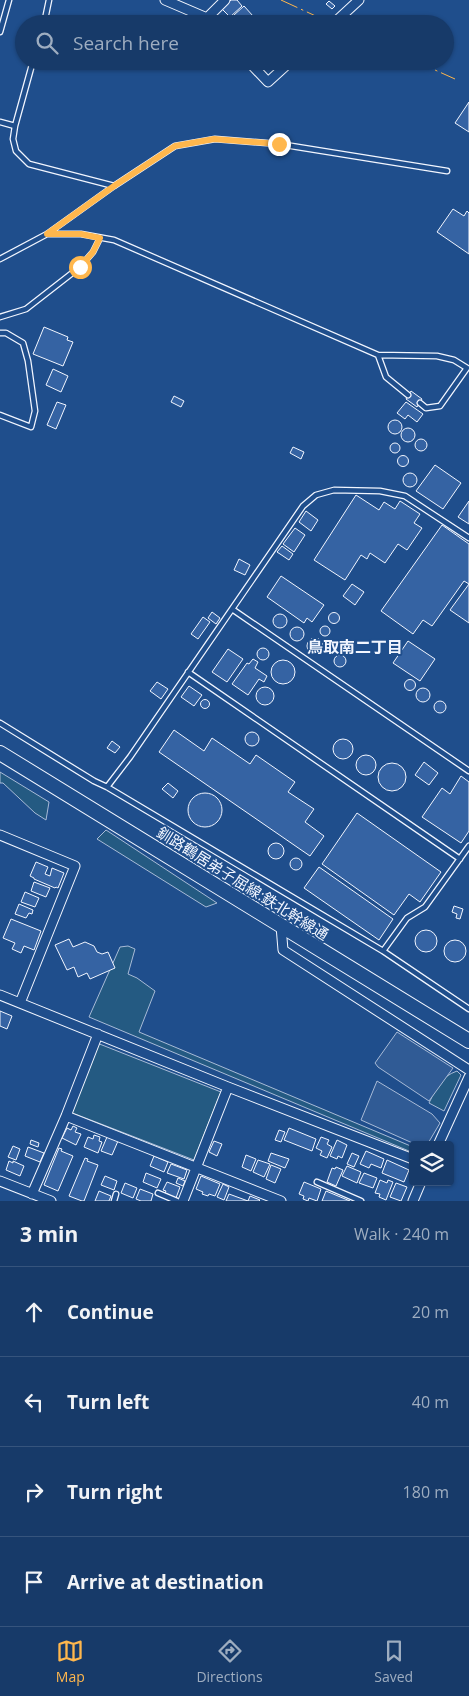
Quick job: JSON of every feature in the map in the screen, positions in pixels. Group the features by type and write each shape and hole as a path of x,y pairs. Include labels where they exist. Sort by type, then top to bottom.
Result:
{"main road":[{"name":"釧路鶴居弟子屈線:鉄北幹線通","path":"0,753 469,1041"}],"street":[{"path":"165,0 197,15"},
{"path":"215,15 226,0"},
{"path":"343,15 359,0"},
{"path":"257,70 268,82 281,70"},
{"path":"0,835 75,866 20,1003"},
{"path":"281,926 283,950 469,1070"},
{"path":"0,995 409,1157"},
{"path":"32,1194 66,1116 98,1034"},
{"path":"440,1141 469,1077"},
{"path":"183,1201 228,1087"},
{"path":"66,1116 281,1201"},
{"path":"0,1180 51,1201"},
{"path":"413,1201 419,1186"}],"lane":[{"path":"0,32 8,0"},
{"path":"46,15 49,0"},
{"path":"31,70 15,126 13,139 16,151 29,164 114,186"},
{"path":"0,122 15,126"},
{"path":"0,259 47,234 114,186 175,146 214,139 279,144 447,171"},
{"path":"47,234 81,234 114,240 378,355 437,356 454,360 468,369 440,406 426,408 420,403"},
{"path":"0,316 26,309 80,267 93,252 100,238"},
{"path":"0,333 6,333 23,342 28,361 35,411 30,427 0,415"},
{"path":"378,355 386,377 408,395"},
{"path":"107,787 303,506 316,495 334,490 380,491 405,496 469,538"},
{"path":"232,609 469,771"},
{"path":"188,672 460,859"},
{"path":"0,723 94,781 383,951 469,1009"},
{"path":"383,951 407,918 425,907 469,846"},
{"path":"317,1182 361,1201"},
{"path":"114,1201 116,1194"},
{"path":"158,1194 177,1201"}],"shaded area":[{"path":"0,772 49,802 46,820 35,813 3,783 0,783"},
{"path":"106,830 217,903 206,907 97,839"},
{"path":"128,946 135,949 128,974 155,991 139,1032 409,1145 409,1151 89,1017 120,947"},
{"path":"397,1032 453,1068 429,1101 378,1067 375,1063"},
{"path":"97,1043 221,1092 194,1160 70,1112"},
{"path":"457,1071 461,1075 444,1111 429,1103 436,1088 443,1080"},
{"path":"377,1081 432,1114 440,1123 429,1141 409,1141 361,1120"}],"building":[{"path":"231,0 237,0 242,6 232,15 228,15 222,9"},
{"path":"329,1 335,6 332,9 326,4"},
{"path":"244,6 252,15 234,15"},
{"path":"469,102 469,132 455,123"},
{"path":"453,209 464,216 467,211 469,213 469,254 437,232"},
{"path":"44,327 68,337 67,340 73,342 63,366 33,354"},
{"path":"53,369 68,376 61,392 46,385"},
{"path":"411,391 422,399 417,407 406,399"},
{"path":"174,396 184,401 181,407 171,402"},
{"path":"57,402 66,405 56,429 47,425"},
{"path":"406,402 423,414 417,422 408,415 405,419 397,413"},
{"path":"395,420 400,422 402,427 400,432 395,434 390,432 388,427 390,422"},
{"path":"408,428 413,430 415,435 413,440 408,442 403,440 401,435 403,430"},
{"path":"419,439 423,439 427,445 423,451 419,451 415,447 415,443"},
{"path":"393,443 397,443 400,448 399,452 393,453 390,450 390,446"},
{"path":"293,447 304,452 301,459 290,453"},
{"path":"401,456 405,456 408,461 407,465 401,466 398,463 398,459"},
{"path":"435,465 461,483 443,509 416,491"},
{"path":"410,473 415,475 417,480 415,485 410,487 405,485 403,480 405,475"},
{"path":"356,495 379,510 384,502 395,509 400,501 420,514 414,523 422,528 407,550 398,544 385,563 370,553 367,559 361,555 345,580 314,560"},
{"path":"469,501 469,524 458,517"},
{"path":"306,511 318,520 311,531 299,522"},
{"path":"442,525 469,544 469,584 464,581 432,626 423,620 413,634 381,611"},
{"path":"295,528 305,535 294,552 283,544"},
{"path":"282,546 293,554 289,560 277,552"},
{"path":"239,559 250,565 245,575 234,570"},
{"path":"281,576 324,605 312,622 307,618 304,623 267,597"},
{"path":"352,584 364,592 355,605 343,596"},
{"path":"469,584 469,623 450,610"},
{"path":"212,612 220,618 216,624 208,618"},
{"path":"334,612 340,618 334,624 328,618"},
{"path":"277,614 283,614 287,621 283,628 277,628 273,624 273,618"},
{"path":"203,617 210,622 198,639 191,634"},
{"path":"323,626 327,626 330,631 329,635 323,636 320,633 320,629"},
{"path":"297,627 302,629 304,634 302,639 297,641 292,639 290,634 292,629"},
{"path":"315,638 323,646 315,654 307,646"},
{"path":"408,641 435,659 420,681 393,663"},
{"path":"261,648 265,648 269,654 265,660 261,660 257,656 257,652"},
{"path":"228,649 243,659 227,682 212,672"},
{"path":"342,655 345,656 345,666 338,667 335,666 334,659 335,656"},
{"path":"253,659 258,662 255,668 267,676 264,682 259,679 248,695 232,684 247,663 249,664"},
{"path":"283,660 292,663 295,672 292,681 283,684 274,681 271,672 274,663"},
{"path":"408,680 412,680 415,685 414,689 408,690 405,687 405,683"},
{"path":"157,682 168,689 161,699 150,691"},
{"path":"189,686 202,695 194,706 181,697"},
{"path":"265,687 271,690 274,696 271,702 265,705 259,702 256,696 259,690"},
{"path":"423,688 428,690 430,695 428,700 423,702 418,700 416,695 418,690"},
{"path":"205,699 210,704 205,709 200,704"},
{"path":"442,701 445,702 445,712 438,713 435,712 434,705 435,702"},
{"path":"174,730 204,751 212,738 250,764 256,755 295,782 288,792 314,809 305,822 324,836 310,856 159,752"},
{"path":"249,732 255,732 259,739 255,746 249,746 245,742 245,736"},
{"path":"343,739 350,742 353,749 350,756 343,759 336,756 333,749 336,742"},
{"path":"112,741 120,747 115,753 107,748"},
{"path":"366,755 373,758 376,765 373,772 366,775 359,772 356,765 359,758"},
{"path":"424,762 438,773 429,785 415,775"},
{"path":"392,763 402,767 406,777 402,787 392,791 382,787 378,777 382,767"},
{"path":"461,776 469,782 469,831 461,843 422,817 442,788 450,794"},
{"path":"168,783 178,791 173,798 162,789"},
{"path":"205,793 217,798 222,810 217,822 205,827 193,822 188,810 193,798"},
{"path":"357,813 441,872 420,902 409,894 394,915 322,864"},
{"path":"273,843 279,843 284,848 282,857 273,859 268,854 268,848"},
{"path":"294,858 298,858 302,864 298,870 294,870 290,866 290,862"},
{"path":"36,862 48,867 45,874 50,876 52,868 64,873 58,888 30,876"},
{"path":"319,867 393,919 379,940 304,888"},
{"path":"34,882 50,888 46,897 31,891"},
{"path":"25,892 39,898 35,907 21,902"},
{"path":"19,904 33,910 32,914 29,913 26,918 15,914"},
{"path":"454,906 463,909 460,919 456,918 457,914 452,912"},
{"path":"11,919 41,931 34,950 24,946 21,953 12,949 15,943 3,938"},
{"path":"426,930 434,933 437,941 434,949 426,952 418,949 415,941 418,933"},
{"path":"69,939 73,947 85,942 94,946 97,952 102,954 108,952 115,968 90,979 87,973 78,977 74,967 67,970 55,945"},
{"path":"455,940 463,943 466,951 463,959 455,962 447,959 444,951 447,943"},
{"path":"0,1011 12,1016 7,1029 0,1026"},
{"path":"73,1126 77,1128 75,1132 81,1134 76,1145 62,1138 67,1128 71,1130"},
{"path":"289,1128 316,1139 312,1151 284,1140"},
{"path":"279,1130 285,1132 281,1142 275,1140"},
{"path":"94,1135 100,1137 99,1141 102,1142 98,1153 84,1147 88,1137 93,1139"},
{"path":"107,1137 118,1141 112,1155 101,1151"},
{"path":"321,1137 329,1140 327,1144 332,1147 327,1158 320,1155 322,1151 316,1148"},
{"path":"31,1140 39,1143 38,1147 30,1144"},
{"path":"337,1140 347,1145 342,1158 338,1156 337,1159 330,1156"},
{"path":"214,1141 222,1144 217,1156 209,1152"},
{"path":"13,1146 20,1149 16,1160 8,1157"},
{"path":"28,1147 44,1153 40,1162 25,1156"},
{"path":"59,1148 62,1149 61,1151 73,1156 58,1191 44,1185"},
{"path":"366,1151 384,1159 381,1168 371,1164 369,1168 360,1164"},
{"path":"271,1153 289,1159 285,1168 268,1161"},
{"path":"352,1153 359,1156 354,1167 347,1164"},
{"path":"246,1155 256,1159 251,1171 242,1167"},
{"path":"154,1156 168,1162 164,1172 150,1166"},
{"path":"85,1158 88,1159 87,1161 98,1165 84,1201 82,1201 69,1196"},
{"path":"258,1160 270,1164 264,1177 253,1172"},
{"path":"387,1160 409,1170 404,1182 382,1173"},
{"path":"9,1161 24,1166 20,1176 6,1170"},
{"path":"171,1164 187,1170 184,1179 167,1173"},
{"path":"271,1165 281,1169 275,1183 266,1179"},
{"path":"347,1166 361,1172 357,1183 342,1176"},
{"path":"336,1167 343,1170 336,1186 327,1182 332,1168 335,1169"},
{"path":"146,1173 161,1179 157,1188 143,1182"},
{"path":"364,1173 377,1178 373,1188 359,1183"},
{"path":"105,1176 117,1181 114,1190 101,1185"},
{"path":"201,1176 220,1184 215,1196 202,1194 203,1192 196,1189"},
{"path":"178,1178 185,1181 183,1186 176,1183"},
{"path":"380,1180 387,1183 388,1180 393,1182 386,1200 379,1197 380,1194 375,1193"},
{"path":"167,1182 180,1187 176,1198 165,1193 166,1191 163,1190"},
{"path":"304,1182 321,1189 317,1201 309,1198 308,1201 299,1194"},
{"path":"125,1183 137,1188 133,1198 121,1193"},
{"path":"396,1183 407,1187 401,1201 390,1197"},
{"path":"223,1184 229,1187 224,1200 217,1197"},
{"path":"140,1189 153,1194 151,1201 136,1199"},
{"path":"99,1191 111,1196 109,1201 95,1201"},
{"path":"326,1191 350,1201 322,1201"},
{"path":"229,1194 248,1201 226,1201"},
{"path":"250,1196 260,1200 248,1201"}],"power":[{"path":"281,0 314,15"},
{"path":"435,70 455,79"}],"district":[{"name":"鳥取南二丁目","path":"355,647"}],"route":[{"path":"80,267 93,252 100,238 81,234 47,234 114,186 175,146 214,139 279,144"}]}
